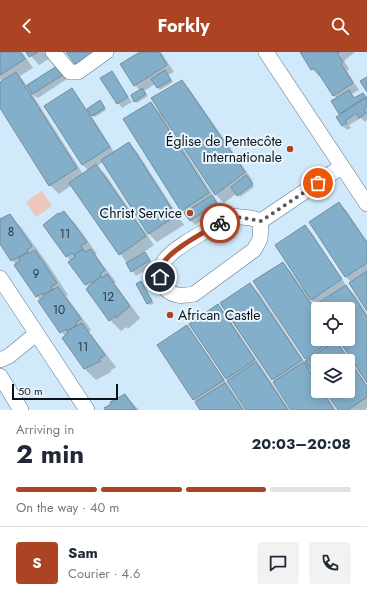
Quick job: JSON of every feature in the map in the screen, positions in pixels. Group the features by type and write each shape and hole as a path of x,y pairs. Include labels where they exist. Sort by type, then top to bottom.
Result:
{"street":[{"path":"53,52 70,72 78,72 106,52"},
{"path":"266,52 367,204"},
{"path":"261,221 260,239 254,250 200,290 194,294 183,296 172,294 165,288 160,277 161,267 165,260 175,251 231,216 261,221 341,167"},
{"path":"0,278 87,410"},
{"path":"0,360 9,356 36,334"},
{"path":"0,376 22,410"}],"shaded area":[{"path":"42,191 52,206 36,217 26,202"}],"building":[{"path":"0,52 20,52 25,59 0,75"},
{"path":"26,52 38,52 29,57"},
{"path":"66,52 94,52 75,64"},
{"path":"140,52 159,52 167,65 134,86 120,64"},
{"path":"300,52 340,52 337,53 343,62 341,64 353,83 333,96 315,68 311,70"},
{"path":"57,66 63,75 32,94 27,85"},
{"path":"165,70 171,80 157,88 151,79"},
{"path":"112,71 128,97 117,104 100,78"},
{"path":"16,72 77,168 49,186 0,108 0,82"},
{"path":"367,77 367,92 360,81"},
{"path":"182,80 245,172 215,195 151,98"},
{"path":"72,88 110,147 82,165 44,106"},
{"path":"142,88 146,94 134,102 131,95"},
{"path":"349,90 354,98 363,93 366,97 339,114 331,101"},
{"path":"367,97 367,107 364,109 366,113 359,118 356,113 345,121 347,123 342,126 336,117"},
{"path":"100,100 105,108 92,116 87,109"},
{"path":"151,102 209,193 181,211 123,119"},
{"path":"129,142 176,216 148,234 101,160"},
{"path":"96,164 146,236 119,255 69,183"},
{"path":"246,175 253,184 237,196 231,187"},
{"path":"212,195 217,203 190,221 184,213"},
{"path":"339,202 367,243 367,263 345,277 309,222"},
{"path":"64,211 87,242 81,246 83,249 74,255 72,253 66,257 43,225 58,213 59,214"},
{"path":"10,214 32,246 27,250 28,252 11,261 0,244 0,219"},
{"path":"305,225 342,279 311,300 275,245"},
{"path":"83,249 85,252 91,249 105,270 100,274 101,276 92,283 91,281 85,285 68,262 75,257 74,255"},
{"path":"35,250 57,283 51,287 53,289 36,297 14,265 20,261 19,258 28,252 29,254"},
{"path":"145,252 150,260 131,272 126,263"},
{"path":"283,262 311,304 311,346 324,346 305,359 253,281"},
{"path":"367,271 367,311 349,283"},
{"path":"107,274 130,306 116,318 115,316 109,321 86,289 101,276 102,278"},
{"path":"141,281 152,301 147,304 136,284"},
{"path":"250,283 302,360 272,380 220,303"},
{"path":"346,285 367,317 367,383 355,365 355,354 348,354 343,346 355,346 355,302 320,302"},
{"path":"58,287 81,319 76,322 77,325 60,333 38,301 44,297 43,295"},
{"path":"218,304 255,360 226,379 189,324"},
{"path":"82,323 105,355 99,359 101,361 84,369 62,338 68,333 67,331"},
{"path":"187,325 224,380 193,400 157,345"},
{"path":"328,346 339,346 345,354 316,354"},
{"path":"311,357 311,370 305,361"},
{"path":"256,362 288,410 246,410 227,381"},
{"path":"304,362 311,374 311,398 326,398 334,410 291,410 273,382"},
{"path":"355,369 367,387 367,397 348,410 338,410 330,398 355,398"},
{"path":"225,383 243,410 200,410 195,402"},
{"path":"125,394 136,410 105,410 104,408 111,404 110,402"}],"way so far":[{"path":"220,223 231,216 251,218 261,221 318,183"}],"place":[{"name":"Église de Pentecôte Internationale","path":"290,149"},
{"name":"Christ Service","path":"190,213"},
{"name":"African Castle","path":"170,315"}],"route":[{"path":"160,277 161,267 165,260 175,251 220,223"}]}
